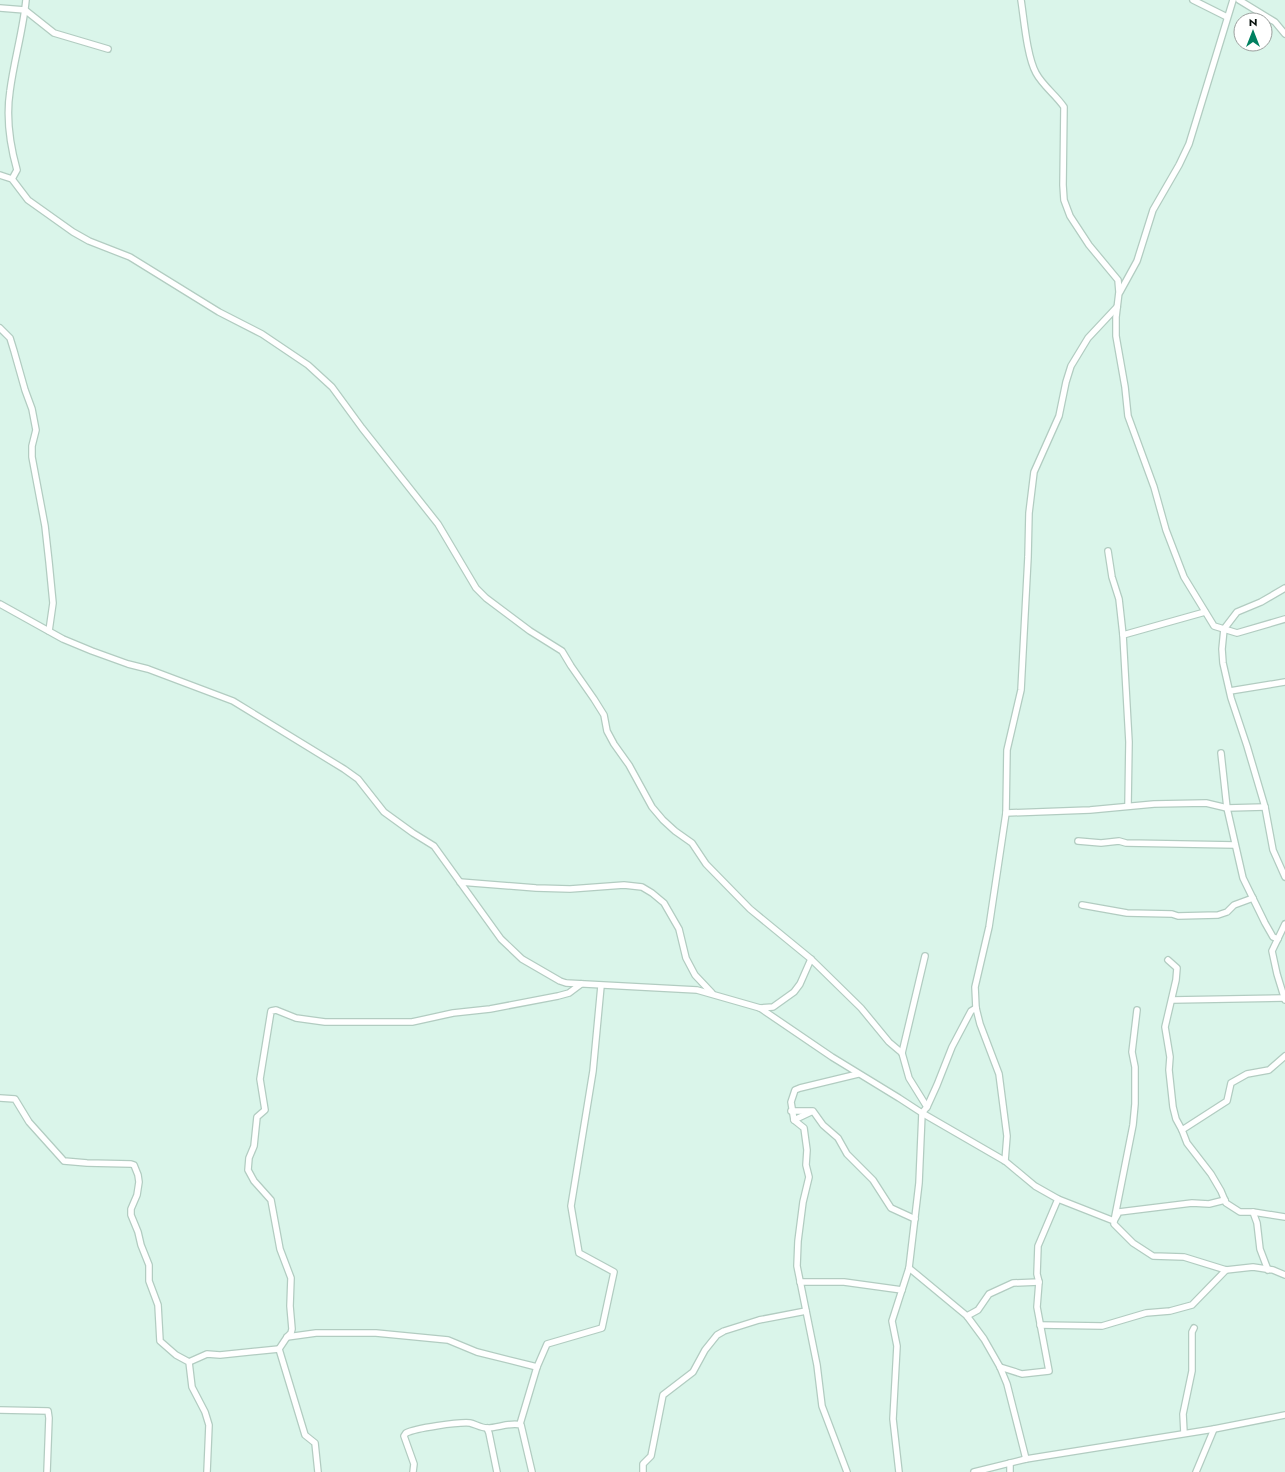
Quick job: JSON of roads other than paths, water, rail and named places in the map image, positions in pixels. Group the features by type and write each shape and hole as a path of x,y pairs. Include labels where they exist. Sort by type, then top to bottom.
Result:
{"street":[{"path":"12,179 17,170 11,147 8,118 9,98 26,0"},
{"path":"1021,0 1033,67 1064,107 1064,200 1070,216 1089,245 1117,277 1119,292 1116,317 1116,336 1128,416 1154,487 1166,530 1184,577 1214,626 1237,633 1285,619"},
{"path":"1193,0 1227,16"},
{"path":"1119,292 1137,261 1153,210 1179,165 1189,144 1232,0"},
{"path":"1239,0 1275,22 1285,34"},
{"path":"0,8 25,10 54,33 108,49"},
{"path":"0,175 12,179 28,200 73,232 89,241 130,258 219,312 262,334 308,365 332,387 362,428 438,524 476,588 486,598 530,631 562,651 594,698 604,715 607,731 614,744 629,765 652,807 663,820 675,832 692,843 706,864 750,909 811,959 861,1008 889,1042 902,1053"},
{"path":"1005,1161 1007,1136 999,1074 980,1024 976,1008 975,987 989,927 1006,813 1007,750 1021,690 1029,513 1034,472 1059,416 1071,366 1088,338 1117,306"},
{"path":"0,328 10,338 32,409 36,428 32,446 32,457 45,526 49,562 53,603 49,631"},
{"path":"1108,551 1112,577 1119,599 1123,635 1129,742 1128,806"},
{"path":"1285,588 1261,602 1237,612 1224,629 1222,649 1223,664 1231,698 1248,746 1265,807 1273,850 1285,877"},
{"path":"0,604 63,639 92,651 128,664 148,669 233,701 358,780 384,812 434,846 501,939 522,959 560,981 566,984 697,990 712,993 760,1008 858,1074 1005,1161 1036,1186 1058,1199 1114,1221"},
{"path":"1123,635 1205,612"},
{"path":"1230,691 1285,682"},
{"path":"1221,753 1227,808 1243,878 1270,933 1273,937 1278,939"},
{"path":"1006,813 1206,803 1227,808 1265,807"},
{"path":"1078,841 1101,843 1119,841 1126,843 1235,845"},
{"path":"460,882 570,889 624,885 642,887 664,903 679,929 686,958 695,975 712,993"},
{"path":"1082,905 1127,913 1172,914 1178,916 1218,915 1227,912 1234,904 1253,898"},
{"path":"1172,1000 1285,999 1276,974 1272,950 1285,924"},
{"path":"925,956 902,1053 909,1078 927,1108"},
{"path":"760,1008 773,1007 794,992 800,984 811,959"},
{"path":"1168,960 1177,968 1172,1000 1164,1027 1170,1057 1173,1107 1176,1119 1187,1143 1211,1174 1226,1203 1240,1212 1253,1212 1285,1217"},
{"path":"318,1472 315,1443 304,1435 279,1349 291,1333 292,1329 290,1273 286,1267 280,1249 271,1200 254,1181 248,1170 249,1158 254,1146 257,1117 265,1110 260,1078 271,1011 276,1010 304,1020 325,1022 412,1022 453,1013 490,1009 558,996 569,993 581,984"},
{"path":"532,1472 522,1426 520,1424 537,1367 547,1344 602,1328 614,1272 578,1253 571,1206 593,1071 601,986"},
{"path":"899,1472 893,1419 897,1346 892,1321 909,1268 919,1183 922,1113 927,1108 952,1047 971,1011 976,1008"},
{"path":"1137,1010 1132,1052 1135,1067 1135,1104 1133,1125 1114,1224 1133,1243 1153,1256 1184,1257 1226,1270 1253,1267 1285,1274"},
{"path":"1182,1130 1227,1101 1231,1083 1247,1074 1269,1070 1285,1056"},
{"path":"847,1472 822,1406 816,1365 797,1266 798,1241 808,1177 806,1165 807,1150 804,1128 794,1120 790,1102 794,1090 858,1074"},
{"path":"0,1098 16,1099 29,1122 64,1161 134,1164 139,1182 138,1195 131,1209 131,1215 138,1232 140,1245 149,1265 149,1281 158,1305 160,1341 176,1355 189,1362"},
{"path":"791,1111 813,1111"},
{"path":"794,1120 813,1111"},
{"path":"813,1111 824,1125 838,1138 847,1154 873,1180 891,1208 915,1219"},
{"path":"1000,1367 1022,1374 1048,1371 1038,1307 1038,1246 1058,1199"},
{"path":"1114,1221 1119,1212 1192,1203 1209,1204 1225,1200"},
{"path":"1253,1212 1257,1223 1260,1249 1268,1270"},
{"path":"909,1268 967,1316 973,1322 984,1339 1000,1367 1007,1384 1026,1459"},
{"path":"1040,1325 1102,1326 1146,1313 1170,1311 1192,1306 1226,1270"},
{"path":"800,1282 844,1282 902,1290"},
{"path":"967,1316 978,1310 989,1294 995,1291 1014,1283 1039,1282"},
{"path":"643,1472 644,1464 650,1456 663,1395 693,1372 705,1350 717,1335 724,1331 759,1320 806,1311"},
{"path":"1184,1433 1183,1414 1192,1371 1192,1332 1194,1328"},
{"path":"287,1337 316,1333 376,1333 448,1340 477,1352 537,1367"},
{"path":"189,1362 207,1354 220,1355 279,1349"},
{"path":"189,1362 192,1387 205,1412 209,1425 207,1472"},
{"path":"0,1410 48,1411 47,1472"},
{"path":"974,1472 1026,1459 1214,1429 1285,1415"},
{"path":"413,1472 414,1464 404,1436 407,1432 417,1429 462,1423 471,1423 486,1428 520,1424"},
{"path":"486,1428 497,1472"},
{"path":"1196,1472 1214,1429"},
{"path":"1010,1463 1010,1472"}]}
